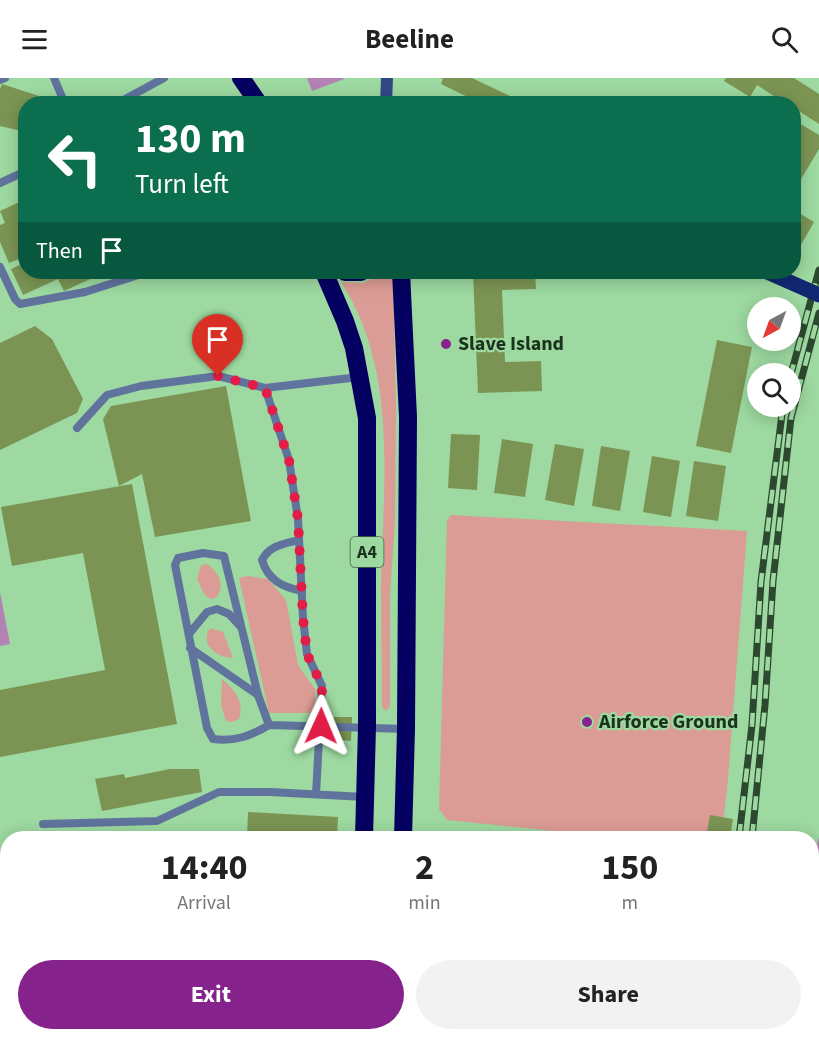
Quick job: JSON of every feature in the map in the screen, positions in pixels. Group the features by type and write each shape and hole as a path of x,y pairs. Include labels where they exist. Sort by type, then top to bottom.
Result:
{"highway":[{"path":"241,78 254,96"},
{"name":"A4","path":"327,279 354,348 367,418 367,727 364,831"},
{"name":"A4","path":"401,279 408,417 403,831"}],"main road":[{"path":"783,279 819,295"}],"street":[{"path":"386,96 387,78"}],"lane":[{"path":"0,80 5,78"},
{"path":"54,78 62,96"},
{"path":"131,96 164,78"},
{"path":"0,183 18,175"},
{"path":"0,267 15,299 20,304 85,292 126,279"},
{"path":"77,428 107,395 141,386 218,376 265,388 359,377"},
{"path":"265,388 289,460 298,519 307,654 322,686 316,794"},
{"path":"299,540 274,547 266,552 262,560 265,569 276,581 285,587 302,591"},
{"path":"269,725 258,695 224,556 203,553 178,558 175,565 190,648 207,728 213,739 226,741 242,738 269,725 406,729"},
{"path":"189,633 207,612 217,609 229,614 243,629"},
{"path":"190,648 258,695"},
{"path":"44,824 157,821 219,792 365,797"}],"shaded area":[{"path":"307,78 343,78 344,79 312,91"},
{"path":"371,279 393,279 396,406 395,523 390,594 390,706 386,711 382,707 381,584 385,468 380,390 372,353 359,317 341,282 363,283"},
{"name":"Airforce Ground","path":"451,515 747,531 727,791 722,831 553,831 447,820 439,809 447,521"},
{"path":"207,564 218,575 221,585 219,594 210,599 204,594 197,579 201,565"},
{"path":"247,576 268,579 286,600 298,665 315,689 316,708 312,713 269,713 239,578"},
{"path":"0,592 10,644 0,646"},
{"path":"210,628 223,632 233,658 221,656 211,649 207,639"},
{"path":"222,679 234,692 241,707 239,719 232,722 226,721 221,705"}],"building":[{"path":"443,78 472,78 510,96 466,96 441,84"},
{"path":"726,78 794,78 819,94 819,124 801,112 801,96 774,96 757,85 748,96 724,81"},
{"path":"2,84 39,96 18,96 18,130 0,126"},
{"path":"801,124 819,135 819,149 801,179"},
{"path":"18,203 18,259 9,263 0,242 0,225 5,223 0,211"},
{"path":"801,214 814,222 801,245"},
{"path":"18,266 18,279 58,279 23,295 11,269"},
{"path":"58,279 90,279 64,291"},
{"path":"473,279 535,279 536,289 502,290 505,362 541,361 542,391 478,393"},
{"path":"35,326 52,339 83,399 77,413 0,450 0,343"},
{"path":"717,340 747,346 747,351 751,351 731,453 696,446"},
{"path":"226,386 251,521 155,537 142,474 119,486 103,419 111,406"},
{"path":"451,434 480,435 477,490 448,488"},
{"path":"502,439 533,444 525,497 494,493"},
{"path":"555,444 584,449 574,506 545,500"},
{"path":"601,446 630,451 620,511 592,506"},
{"path":"652,456 680,461 671,517 643,512"},
{"path":"694,461 726,466 718,521 686,516"},
{"path":"132,484 177,724 0,757 0,690 105,670 83,553 12,566 1,507"},
{"path":"334,717 352,717 351,741 334,739"},
{"path":"170,769 199,769 202,792 102,811 95,779 124,774 125,778"},
{"path":"248,812 338,817 337,831 247,831"},
{"path":"710,815 733,819 731,831 707,831"}],"railway":[{"path":"794,363 819,270"},
{"path":"753,831 765,705 773,581 791,418 819,313"},
{"path":"740,831 752,725 761,582 782,417"}],"place":[{"name":"Slave Island","path":"446,344"},
{"name":"Airforce Ground","path":"587,722"}],"route":[{"path":"218,376 265,388 289,460 298,519 307,654 322,686 321,726"}]}
